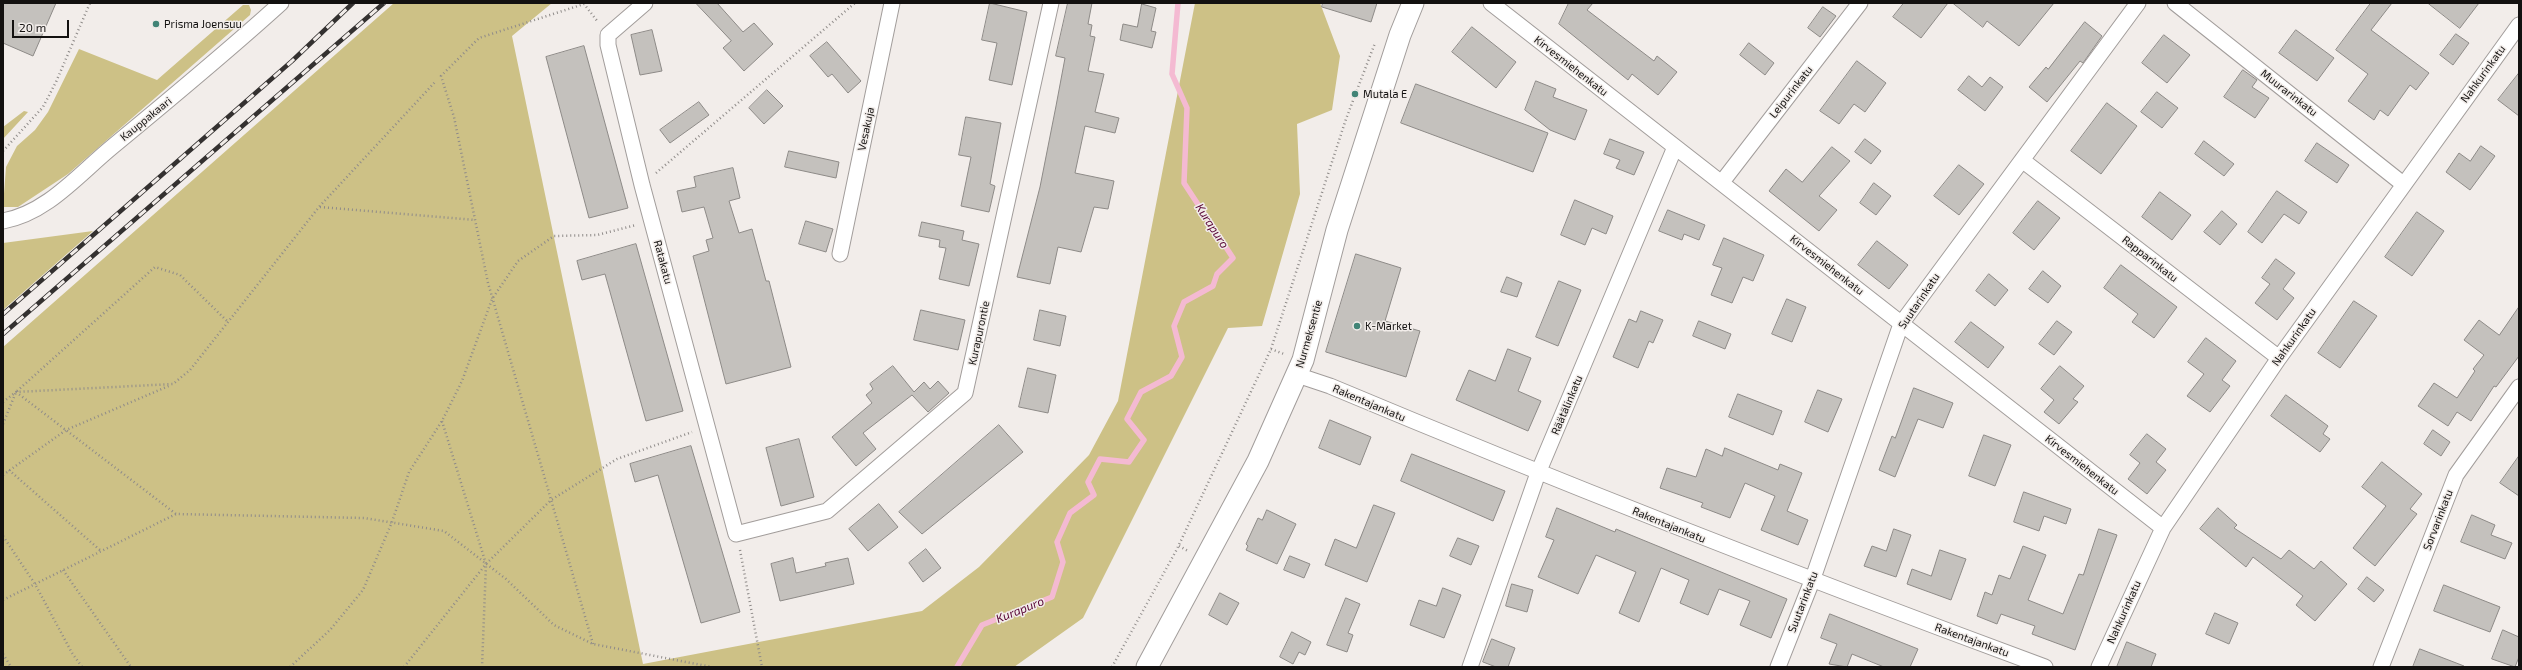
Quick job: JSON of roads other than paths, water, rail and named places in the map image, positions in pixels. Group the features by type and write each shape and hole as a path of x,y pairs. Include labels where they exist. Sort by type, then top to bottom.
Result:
{"street":[{"name":"Kauppakaari","path":"3,221 21,218 47,203 218,60 281,3"},
{"name":"Ratakatu","path":"645,3 608,35 608,45 642,185 736,534"},
{"name":"Vesakuja","path":"840,254 892,3"},
{"name":"Kurapurontie","path":"736,534 827,511 965,393 1051,3"},
{"name":"Nurmeksentie","path":"1147,667 1258,461 1297,375 1303,360 1337,230 1400,35 1413,3"},
{"name":"Kirvesmiehenkatu","path":"1491,3 2163,528"},
{"name":"Leipurinkatu","path":"1722,182 1860,3"},
{"name":"Suutarinkatu","path":"1778,667 1812,581 1901,324 2138,3"},
{"name":"Muurarinkatu","path":"2175,3 2403,184"},
{"name":"Nahkurinkatu","path":"2099,667 2163,528 2279,358 2519,25"},
{"name":"Räätälinkatu","path":"1470,667 1538,473 1675,147"},
{"name":"Rapparinkatu","path":"2022,160 2279,358"},
{"name":"Rakentajankatu","path":"1297,375 1330,386 1538,473 1812,581 2045,667"},
{"name":"Sorvarinkatu","path":"2381,667 2456,475 2519,387"}],"waterway":[{"name":"Kurapuro","path":"957,667 982,625 1052,597 1063,562 1057,542 1070,513 1094,495 1088,482 1100,459 1129,462 1144,440 1127,419 1141,392 1171,376 1182,357 1174,326 1184,302 1213,286 1217,274 1233,258 1184,183 1187,108 1172,74 1178,3"}],"railway":[{"path":"3,314 292,61 353,3"},
{"path":"3,334 384,3"}],"place":[{"name":"Prisma Joensuu","path":"156,24"},
{"name":"Mutala E","path":"1355,94"},
{"name":"K-Market","path":"1357,326"}]}
